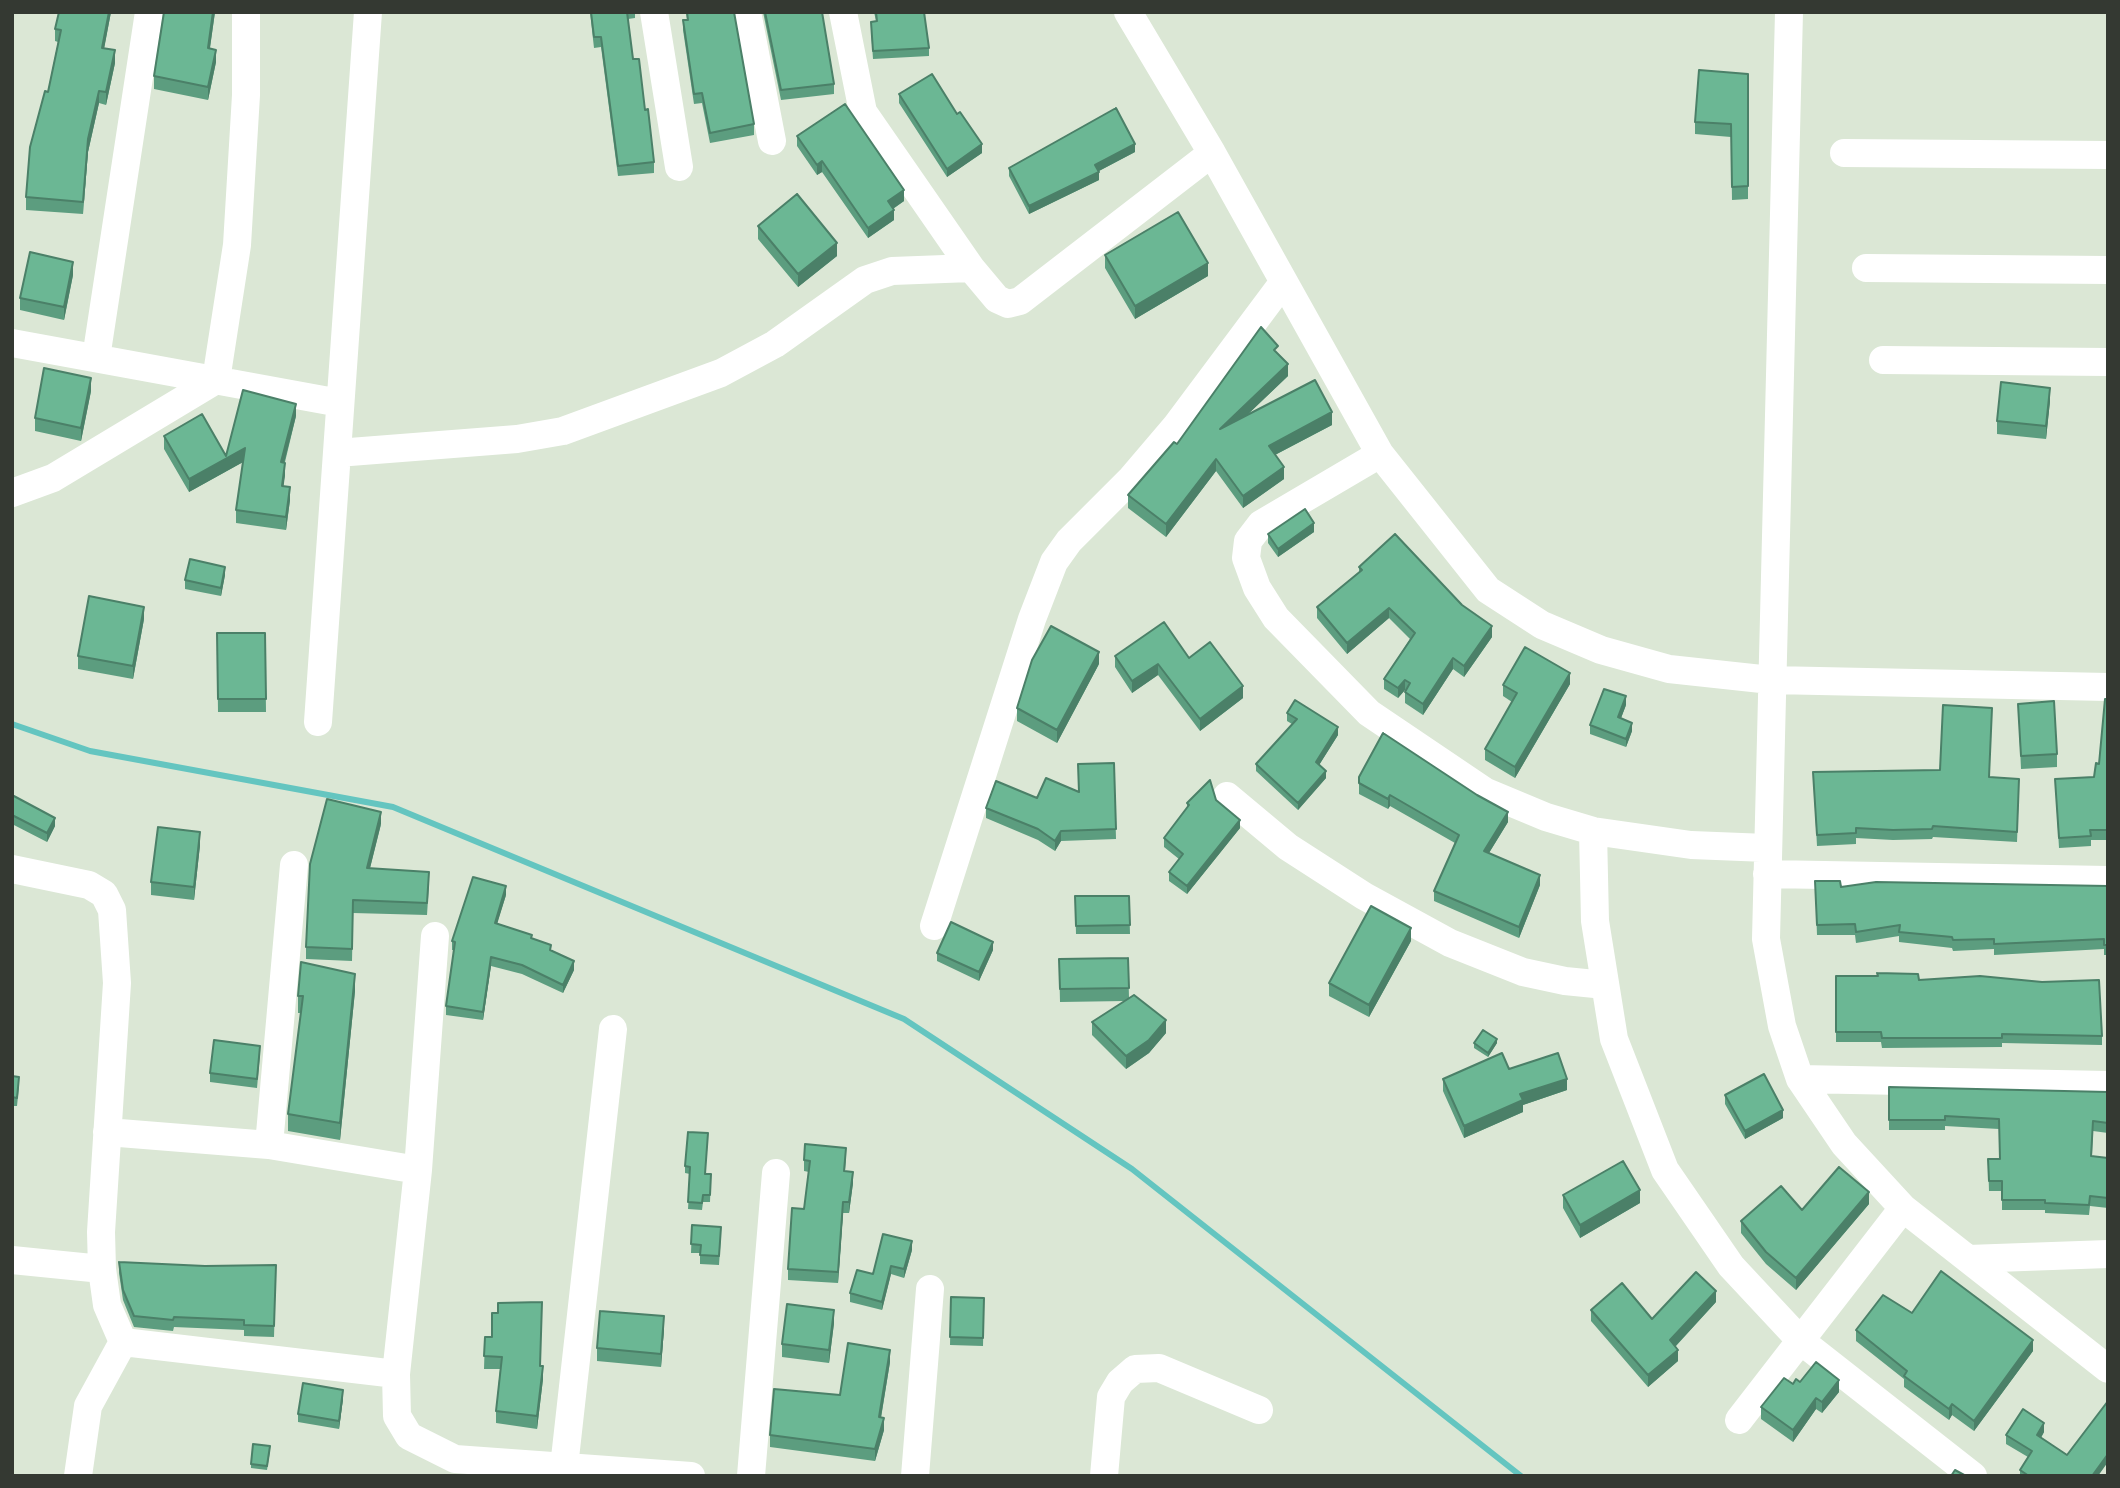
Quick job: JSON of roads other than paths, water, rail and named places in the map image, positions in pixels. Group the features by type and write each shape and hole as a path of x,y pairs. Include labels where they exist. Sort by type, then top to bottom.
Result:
{"street":[{"path":"96,358 149,12"},
{"path":"216,380 237,245 246,95 246,12"},
{"path":"318,722 368,12"},
{"path":"654,12 679,167"},
{"path":"747,12 772,141"},
{"path":"843,12 863,112 971,268 997,299 1008,304 1020,301 1212,153"},
{"path":"1128,12 1212,153 1282,284 1380,454 1488,590 1542,625 1601,650 1669,669 1771,680 2108,687"},
{"path":"1789,12 1766,939 1782,1026 1800,1079 1844,1144 1903,1208 2108,1369"},
{"path":"1844,153 2108,155"},
{"path":"337,453 517,439 563,431 721,373 775,344 865,280 892,271 971,268"},
{"path":"1866,268 2108,270"},
{"path":"934,926 1032,619 1054,562 1069,541 1130,480 1175,426 1282,284"},
{"path":"12,343 340,403"},
{"path":"1883,360 2108,362"},
{"path":"12,493 53,478 216,380"},
{"path":"1380,454 1261,524 1248,541 1246,558 1257,588 1276,618 1369,713 1486,792 1546,817 1593,831 1691,845 1767,861 2108,880"},
{"path":"1227,796 1288,847 1364,896 1450,943 1523,972 1564,981 1605,985"},
{"path":"1593,831 1595,921 1614,1039 1665,1170 1731,1266 1801,1342 1973,1476"},
{"path":"269,1145 294,865"},
{"path":"12,869 89,885 104,894 111,910 117,983 107,1132 102,1269 107,1305 123,1342"},
{"path":"435,936 418,1170 396,1374 397,1416 409,1436 455,1459 691,1476"},
{"path":"564,1466 613,1029"},
{"path":"1800,1079 2108,1085"},
{"path":"107,1132 269,1145 418,1170"},
{"path":"751,1476 776,1173"},
{"path":"1739,1420 1903,1208"},
{"path":"1968,1259 2108,1254"},
{"path":"12,1260 102,1269"},
{"path":"915,1476 930,1289"},
{"path":"123,1342 250,1354 396,1374"},
{"path":"78,1476 88,1406 123,1342"},
{"path":"1104,1476 1111,1397 1120,1382 1135,1369 1159,1368 1259,1410"}],"waterway":[{"path":"12,724 90,751 393,807 904,1019 1132,1169 1521,1476"}]}
